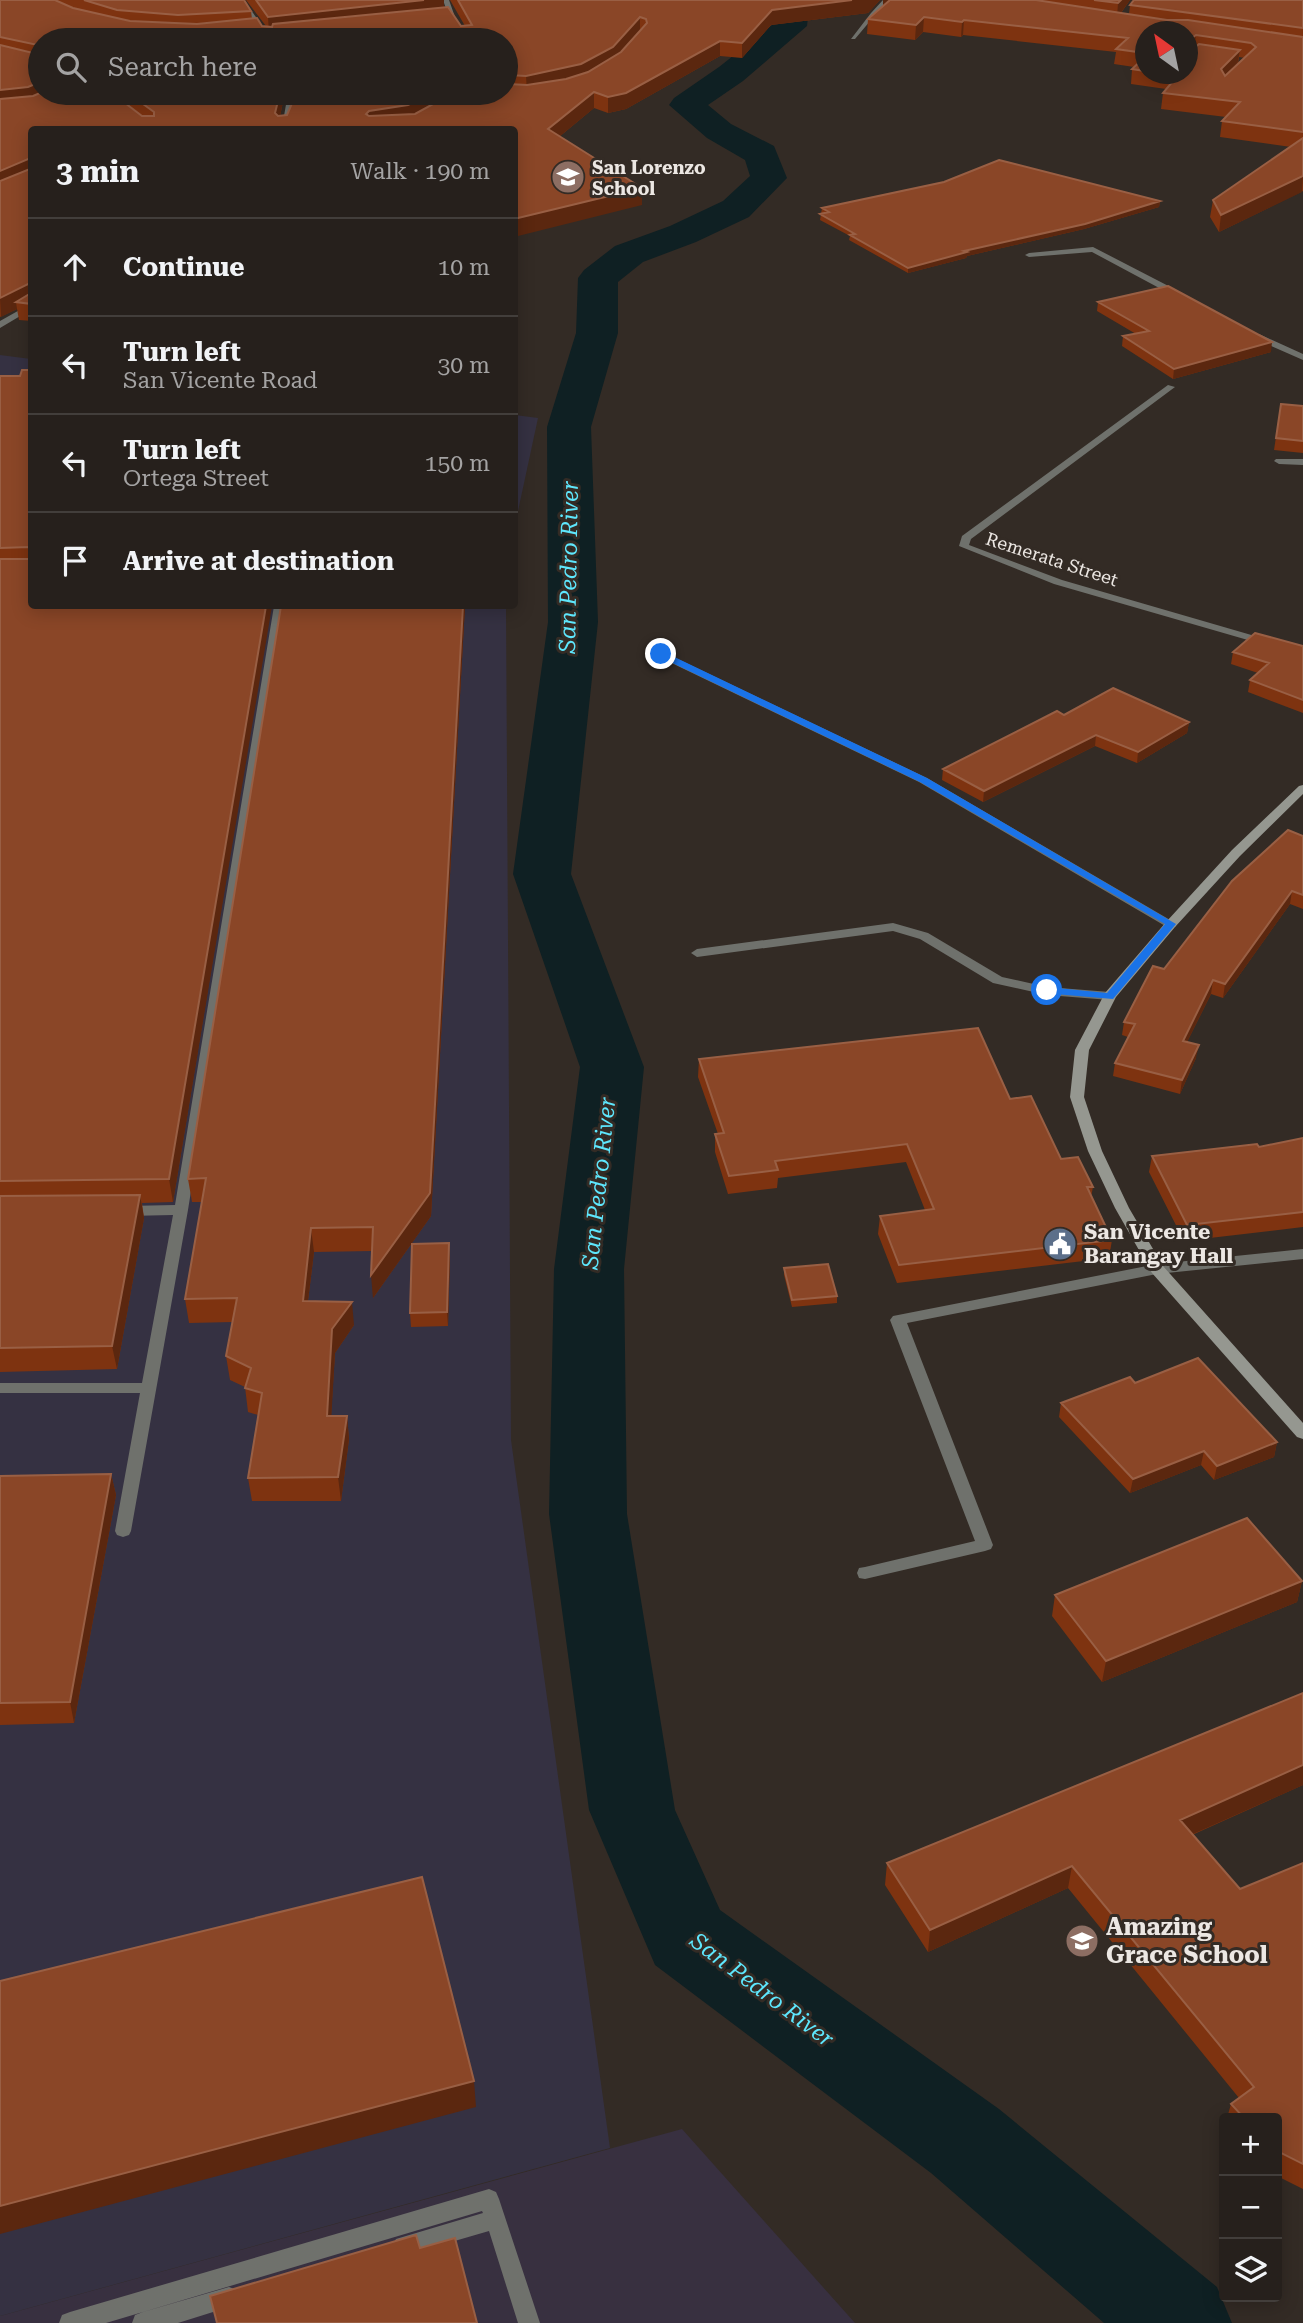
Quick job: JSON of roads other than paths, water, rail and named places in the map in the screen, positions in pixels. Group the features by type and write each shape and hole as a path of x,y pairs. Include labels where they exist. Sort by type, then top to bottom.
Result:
{"main road":[{"path":"1303,788 1236,853 1110,996 1082,1050 1077,1097 1095,1151 1122,1209 1157,1269 1303,1433"}],"street":[{"path":"241,0 261,28"},
{"path":"446,0 459,28"},
{"path":"853,38 887,0"},
{"path":"439,18 452,17"},
{"path":"284,126 290,105"},
{"path":"1028,255 1093,248 1186,299"},
{"path":"0,325 28,308"},
{"path":"1245,330 1303,357"},
{"name":"Remerata Street","path":"1171,387 966,538 964,546 1058,582 1303,653"},
{"path":"1279,461 1303,462"},
{"path":"123,1531 181,1210 279,609"},
{"path":"661,654 923,780 1171,924"},
{"path":"696,953 893,927 924,936 998,980 1047,990 1110,996"},
{"path":"112,1211 181,1210"},
{"path":"865,1573 985,1545 898,1320 1157,1269 1303,1254"},
{"path":"0,1388 148,1388"},
{"path":"70,2323 489,2199 529,2323"},
{"path":"143,2323 495,2219"}],"waterway":[{"name":"San Pedro River","path":"795,0 791,26 731,74 686,105 719,131 761,154 769,178 736,209 683,234 629,254 598,278 597,333 569,427 573,622 542,874 612,1067 589,1269 588,1514 632,1810 687,1937 965,2141 1181,2323"}],"place":[{"name":"San Lorenzo School","path":"568,177"},
{"name":"San Vicente Barangay Hall","path":"1060,1244"},
{"name":"Amazing Grace School","path":"1082,1941"}]}
